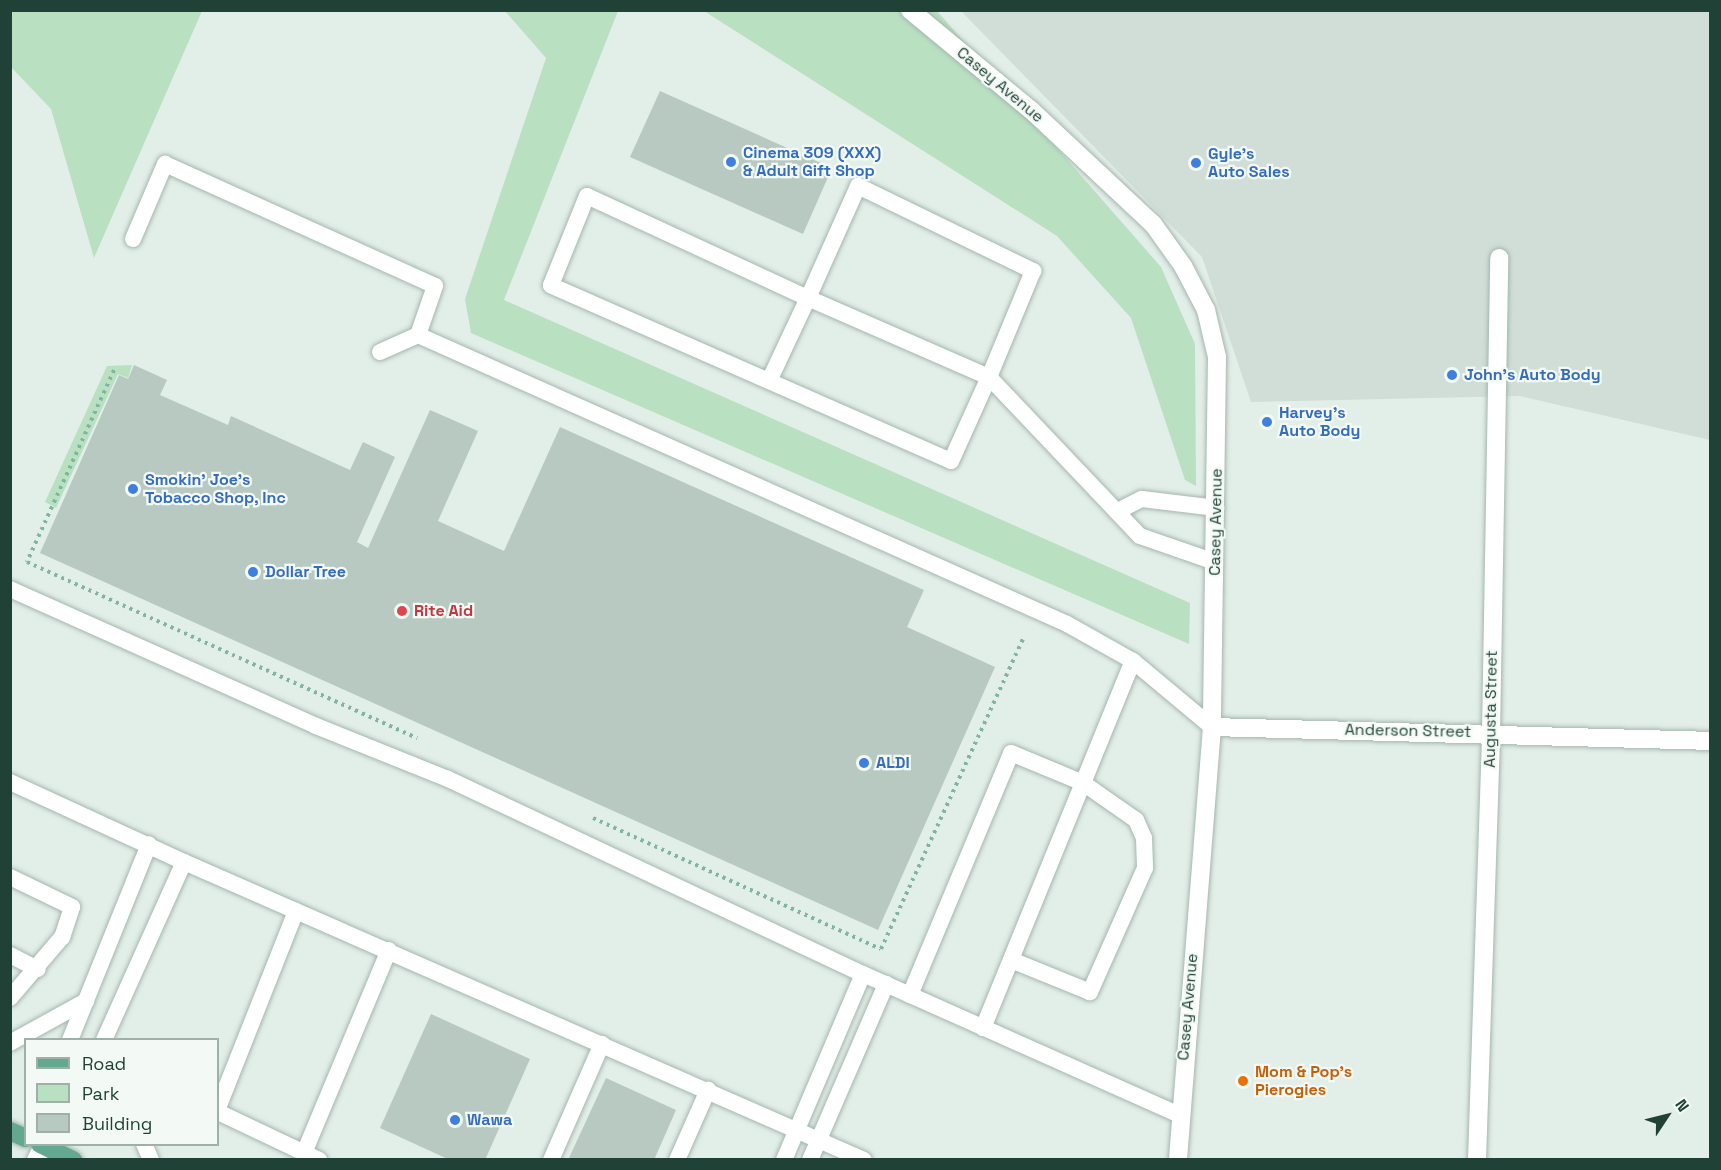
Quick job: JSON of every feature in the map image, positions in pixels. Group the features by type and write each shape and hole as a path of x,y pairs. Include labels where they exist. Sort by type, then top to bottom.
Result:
{"main road":[{"path":"10,1131 24,1137"},
{"path":"41,1149 73,1160"}],"street":[{"name":"Casey Avenue","path":"910,10 1031,110 1153,224 1184,266 1206,310 1217,357 1212,727 1179,1115 1178,1160"},
{"name":"Augusta Street","path":"1477,1160 1491,733 1499,258"},
{"name":"Anderson Street","path":"1212,727 1491,733 1710,741"}],"lane":[{"path":"133,239 165,164 435,286 418,335 380,352"},
{"path":"770,379 808,298 858,186 1033,271 989,377 951,461 770,379 551,285 587,196 808,298 989,377 1140,536 1215,562"},
{"path":"418,335 1067,624 1133,661 1212,727"},
{"path":"1118,511 1142,499 1216,508"},
{"path":"10,589 316,726 448,779 863,974 1179,1115"},
{"path":"983,1028 1133,661"},
{"path":"910,995 1011,753 1083,783 1136,820 1144,838 1145,868 1090,992 1011,960"},
{"path":"10,782 184,862 797,1128 864,1160"},
{"path":"71,1038 149,844"},
{"path":"108,1036 184,862"},
{"path":"10,877 72,908 62,938 38,969 10,998"},
{"path":"219,1105 296,911"},
{"path":"219,1113 311,1156 389,950"},
{"path":"10,956 38,969"},
{"path":"784,1160 863,974"},
{"path":"810,1160 886,984"},
{"path":"10,1043 86,1001"},
{"path":"551,1160 602,1044"},
{"path":"677,1160 708,1090"},
{"path":"145,1146 151,1160"}],"path":[{"path":"114,370 27,562 427,743"},
{"path":"589,816 881,949 1024,637"}],"shaded area":[{"path":"961,11 1710,11 1710,440 1520,396 1251,402 1202,257"}],"green space":[{"path":"11,10 202,11 94,258 51,109 11,67"},
{"path":"505,11 618,11 504,300 1190,603 1189,644 471,333 465,299 546,58"},
{"path":"704,11 937,11 1161,267 1195,344 1196,486 1185,480 1131,318 1057,236"},
{"path":"132,365 128,378 118,374 56,508 45,502 107,366"}],"building":[{"name":"Cinema 309 (XXX) & Adult Gift Shop","path":"660,91 832,168 803,234 630,157"},
{"path":"134,365 167,380 160,395 228,425 231,416 350,470 363,442 395,457 357,542 368,548 430,410 478,431 438,521 504,551 560,427 924,590 907,627 995,667 878,930 40,553 119,375 128,379"},
{"path":"431,1014 530,1059 485,1160 450,1160 380,1128"},
{"path":"606,1078 676,1110 654,1160 568,1160"}],"place":[{"name":"Cinema 309 (XXX) & Adult Gift Shop","path":"731,162"},
{"name":"Gyle's Auto Sales","path":"1196,163"},
{"name":"John's Auto Body","path":"1452,375"},
{"name":"Harvey's Auto Body","path":"1267,422"},
{"name":"Smokin' Joe's Tobacco Shop, Inc","path":"133,489"},
{"name":"Dollar Tree","path":"253,572"},
{"name":"Rite Aid","path":"402,611"},
{"name":"ALDI","path":"864,763"},
{"name":"Mom & Pop's Pierogies","path":"1243,1081"},
{"name":"Wawa","path":"455,1120"}]}
